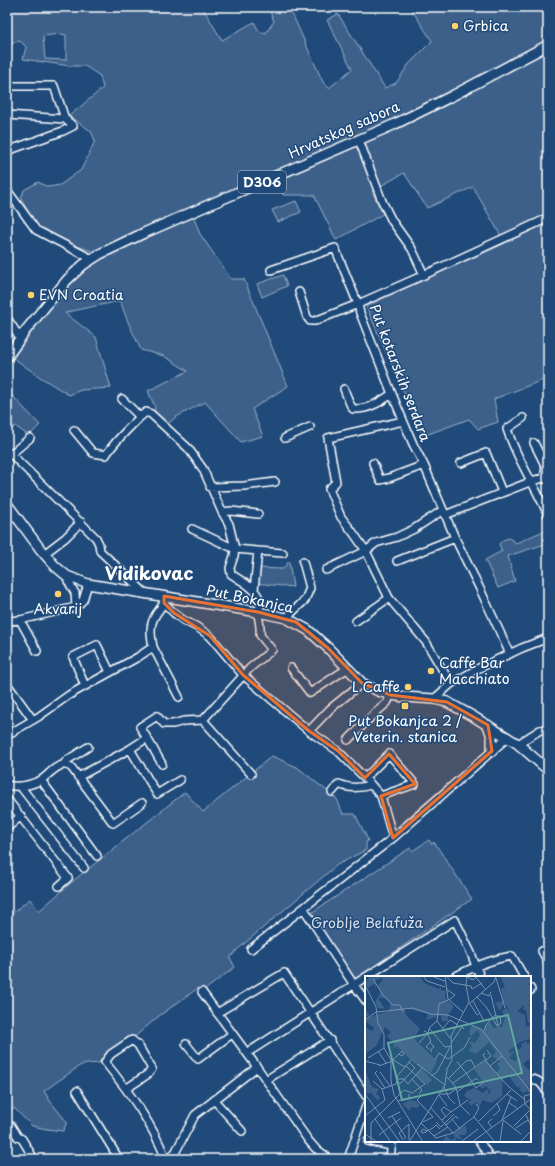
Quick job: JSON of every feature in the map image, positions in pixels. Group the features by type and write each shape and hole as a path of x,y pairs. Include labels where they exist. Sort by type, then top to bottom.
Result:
{"main road":[{"name":"Hrvatskog sabora","path":"7,357 20,338 67,280 92,259 117,245 393,125 452,96 548,45"},
{"name":"Put Bokanjca","path":"7,504 44,554 67,576 88,584 145,593 164,599 258,612 286,618 308,630 362,682 391,695 434,699 447,702 508,737 548,770"},
{"path":"488,725 492,737 492,751"}],"street":[{"path":"7,86 54,86 65,119 73,126 7,151"},
{"path":"7,115 65,119"},
{"path":"359,140 382,201 392,220 412,249 424,275"},
{"path":"7,190 36,230 92,259"},
{"name":"Put kotarskih serdara","path":"510,654 455,538 392,394 360,313 358,304 548,218"},
{"path":"271,270 335,248 358,304 315,321 310,321 307,317 299,292"},
{"path":"7,318 20,338"},
{"path":"344,389 353,409 359,409 377,403 392,394"},
{"path":"122,399 140,417"},
{"path":"74,430 94,453 106,455 112,446 140,417 146,412 151,414 188,448 203,470 229,524 234,549 234,556 230,568 231,574 254,590 258,596 260,604 258,612 261,629 260,635 272,650 243,675 203,720 164,724 157,716 140,727 162,764"},
{"path":"523,418 507,429 511,443 548,515"},
{"path":"404,421 375,426 328,438 336,482 330,489 341,517 366,551 389,598 426,642 451,684"},
{"path":"285,438 310,427"},
{"path":"30,438 11,454 96,538 100,551 145,593"},
{"path":"326,570 366,551 376,543 397,538 444,512 535,480 546,479 546,467 534,443"},
{"path":"461,463 486,453 502,492"},
{"path":"373,463 380,480 424,465"},
{"path":"210,487 244,486 275,482"},
{"path":"222,512 231,511 258,514"},
{"path":"44,554 65,538 81,522"},
{"path":"192,529 234,549 283,553"},
{"path":"397,561 455,538"},
{"path":"254,590 258,551"},
{"path":"286,618 305,600 310,588 303,562"},
{"path":"67,576 68,581 75,593 76,607"},
{"path":"7,621 20,620 76,607 83,600 88,584"},
{"path":"356,621 389,598"},
{"path":"179,698 153,647 150,630 154,617 164,599 174,613 210,636 243,675 309,731 338,751 365,778 381,796 393,838"},
{"path":"20,620 38,651"},
{"path":"434,699 451,684 477,669 548,638"},
{"path":"85,686 73,657 97,645 110,672"},
{"path":"7,735 33,720 69,695 138,657 153,647"},
{"path":"291,668 310,693 348,668"},
{"path":"309,731 330,709 362,682"},
{"path":"7,684 33,720"},
{"path":"348,740 387,703 391,695"},
{"path":"203,720 251,774"},
{"path":"518,744 540,730 548,728"},
{"path":"251,949 393,838 508,737"},
{"path":"78,777 130,749 147,738"},
{"path":"7,785 27,785 41,780 88,747"},
{"path":"130,749 157,794 180,780"},
{"path":"365,778 389,754 415,784 381,796"},
{"path":"64,764 71,767 113,823 142,803"},
{"path":"41,780 97,856"},
{"path":"332,792 339,784 345,787 354,788 371,785"},
{"path":"20,786 84,868"},
{"path":"7,799 68,878 59,886"},
{"path":"7,828 21,816"},
{"path":"304,909 365,1000"},
{"path":"368,976 456,920 480,976"},
{"path":"542,951 548,962"},
{"path":"456,976 476,965 502,957 512,956 523,976"},
{"path":"217,1014 284,973 365,1094"},
{"path":"247,1053 365,978"},
{"path":"202,992 308,1140 315,1148 330,1159"},
{"path":"186,1044 198,1059 232,1034"},
{"path":"126,1089 148,1074 152,1069 138,1045 132,1040 111,1054 106,1062 147,1118 166,1159"},
{"path":"266,1080 330,1040"},
{"path":"170,1159 176,1151 195,1115 257,1067"},
{"path":"531,1079 536,1079 543,1085 548,1096"},
{"path":"77,1091 119,1159"},
{"path":"214,1100 242,1131"},
{"path":"348,1159 365,1109"},
{"path":"11,1126 18,1137 22,1139 34,1159"},
{"path":"354,1138 365,1141"},
{"path":"375,1142 391,1144 390,1159"},
{"path":"480,1142 491,1159"}],"highlighted area":[{"path":"164,596 258,612 296,622 328,648 362,683 391,695 447,702 488,725 492,751 393,838 381,796 415,784 389,754 365,778 338,751 309,731 243,675 210,636 174,613 164,603"}],"green space":[{"path":"7,7 202,7 222,40 254,22 259,31 266,33 274,21 268,7 289,7 323,82 329,88 352,69 327,20 338,14 385,88 396,83 409,64 432,41 410,7 548,7 548,378 494,399 498,422 478,429 469,419 423,436 366,306 505,243 473,187 427,208 404,173 372,191 383,214 336,240 314,195 283,195 273,172 190,208 200,234 231,279 244,279 288,386 252,409 263,436 241,442 205,402 176,417 169,423 164,424 154,415 155,407 148,391 188,371 164,356 141,350 120,301 65,313 96,337 111,388 81,390 69,395 9,355 26,330 98,253 44,235 34,224 21,198 24,190 38,182 48,187 60,185 81,170 95,141 91,131 69,116 103,88 100,76 85,66 70,66 23,59 26,47 20,41 7,47","holes":["61,34 66,35 66,60 45,59 43,36"]},
{"path":"296,201 301,212 278,222 272,210"},
{"path":"283,275 287,286 262,297 257,284"},
{"path":"7,390 40,425 29,436 15,426 7,433"},
{"path":"548,529 548,543 508,556 515,581 498,588 485,560 502,551 499,544 503,540 509,538 516,543"},
{"path":"289,561 293,587 254,583 255,568 283,569"},
{"path":"272,756 297,767 337,799 343,814 355,814 368,840 366,843 366,850 337,865 238,949 230,958 235,967 202,992 198,988 159,1016 105,1062 81,1065 44,1091 67,1122 63,1131 32,1126 14,1108 7,1114 7,913 10,915 30,899 39,911 73,881 185,792 203,812"},
{"path":"477,759 479,759 399,829 397,828 399,825"},
{"name":"Groblje Belafuža","path":"429,840 432,844 434,842 472,899 355,979 311,913 410,848 412,851"}],"place":[{"name":"Grbica","path":"455,26"},
{"name":"EVN Croatia","path":"31,295"},
{"name":"Akvarij","path":"58,594"},
{"name":"Caffe Bar Macchiato","path":"431,671"},
{"name":"L Caffe","path":"408,687"},
{"name":"Put Bokanjca 2 / Veterin. stanica","path":"405,706"}],"district":[{"name":"Vidikovac","path":"149,574"}]}
